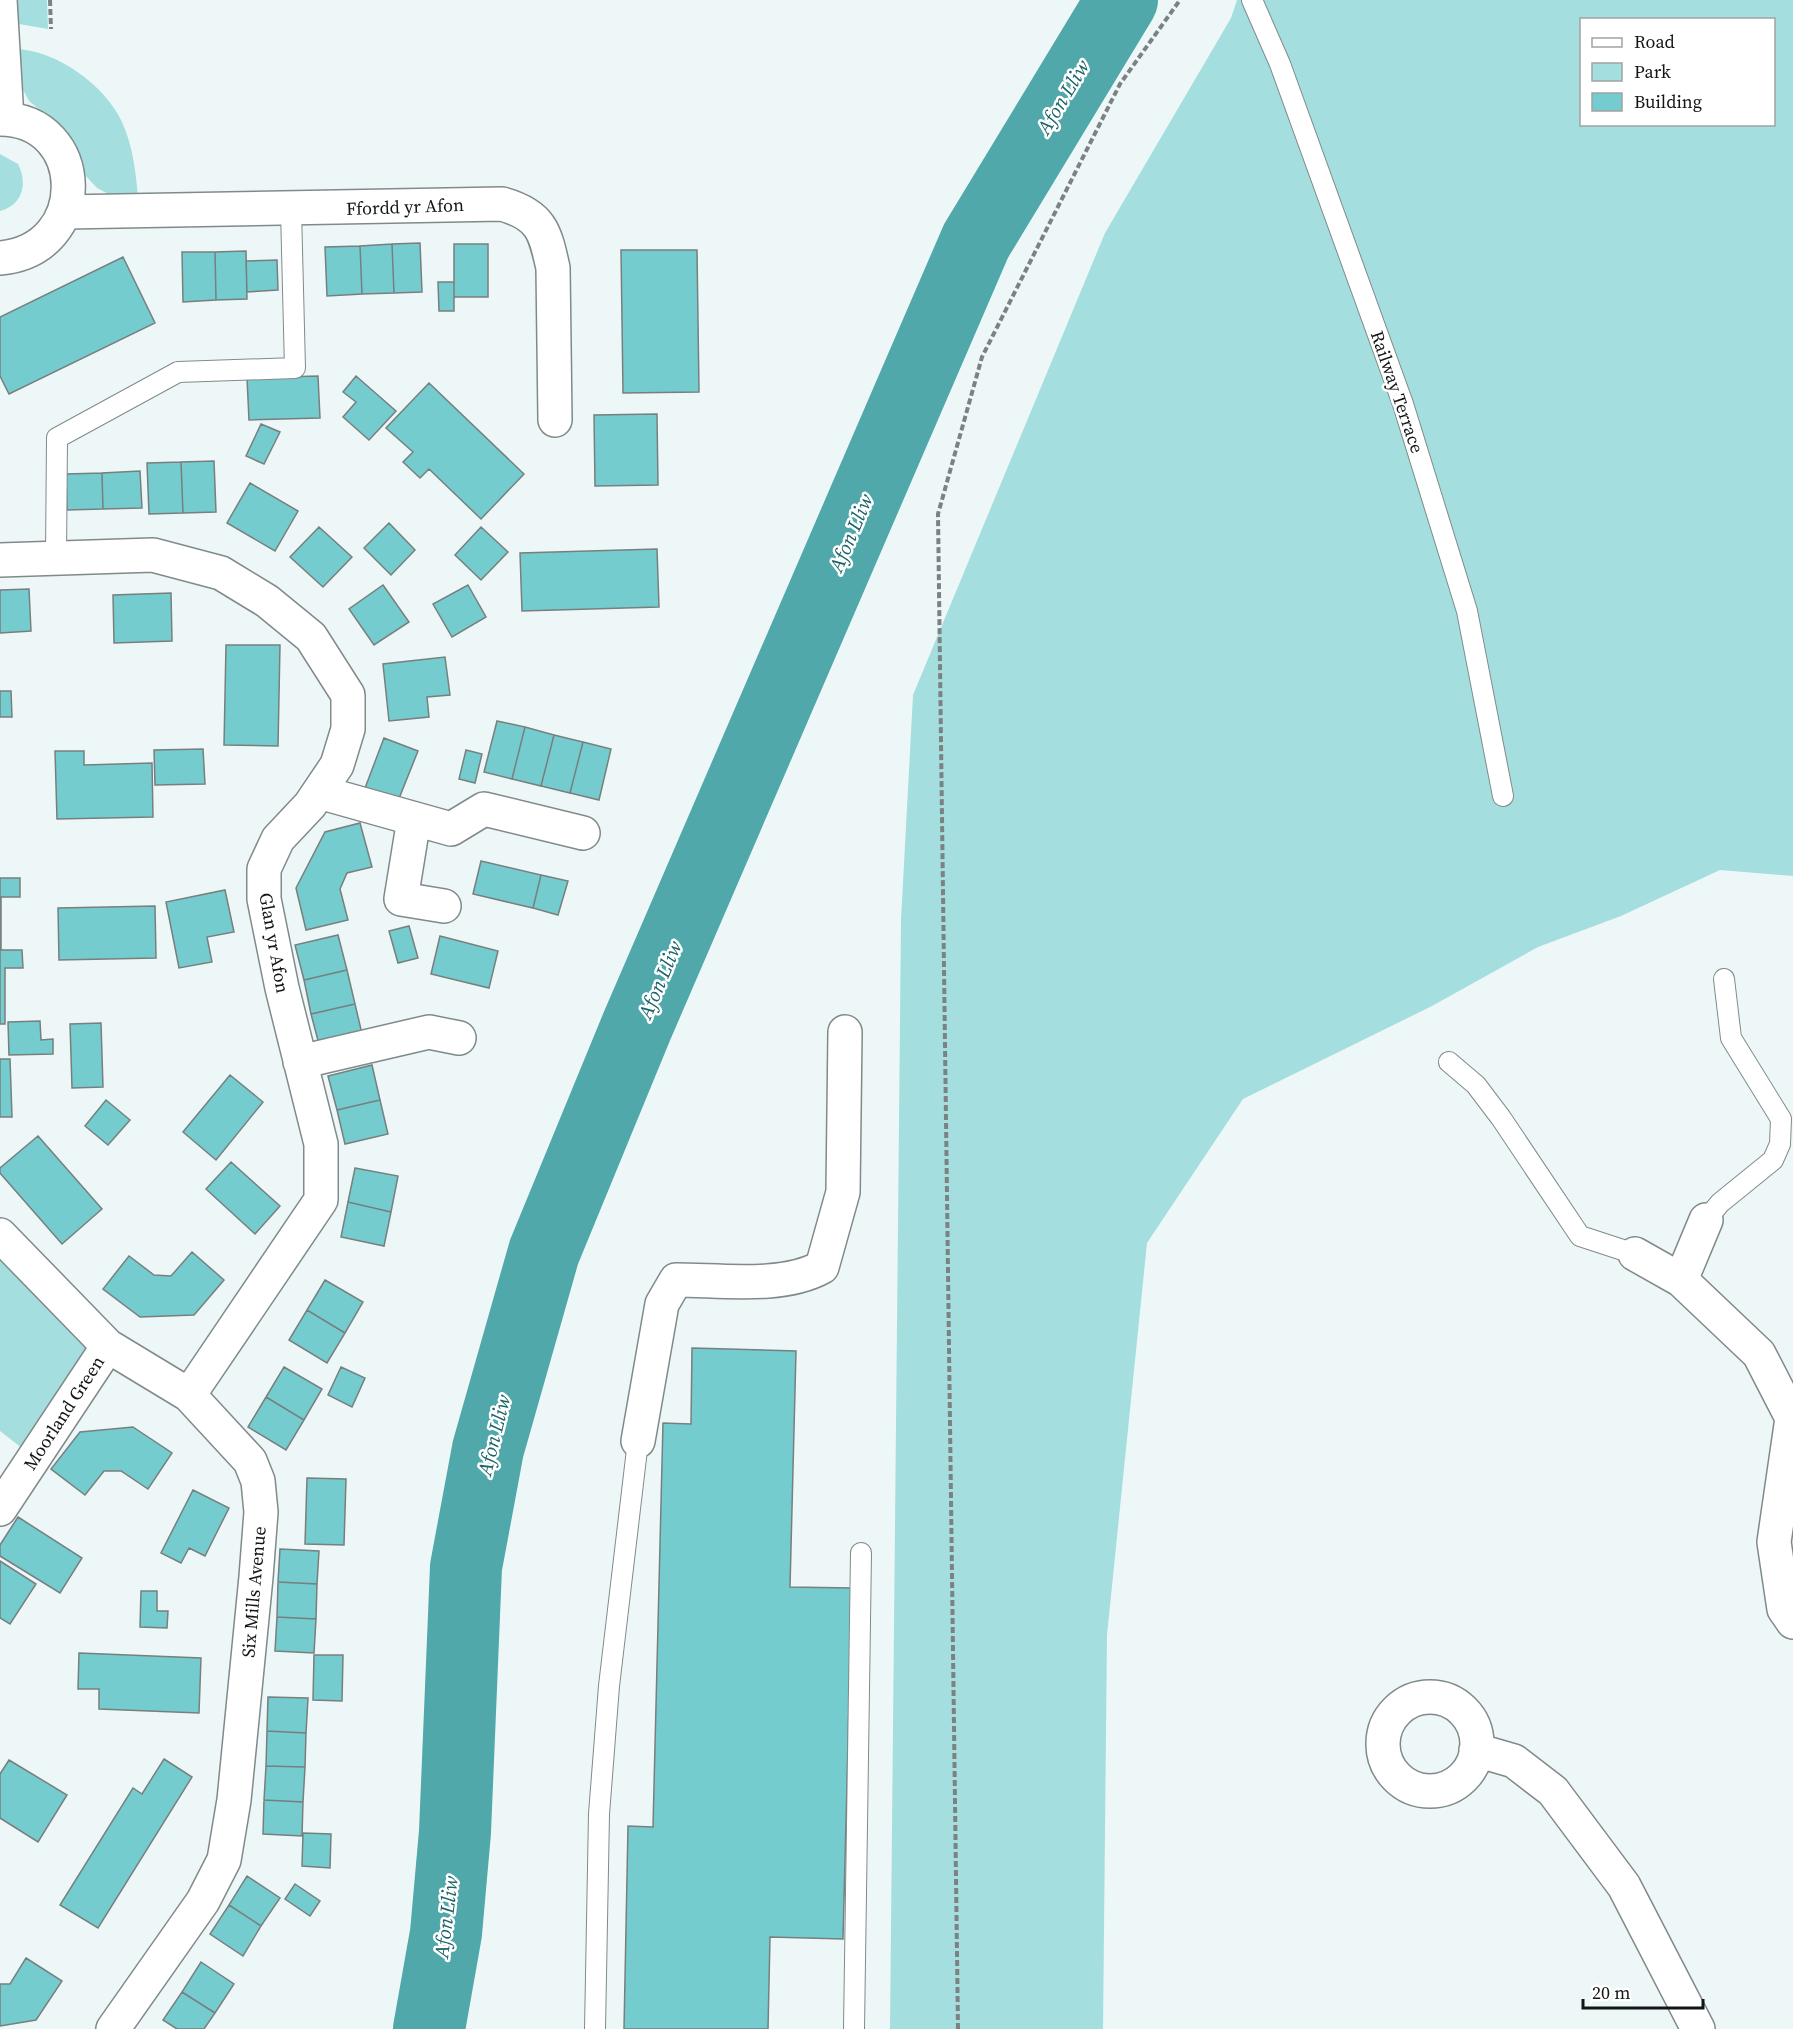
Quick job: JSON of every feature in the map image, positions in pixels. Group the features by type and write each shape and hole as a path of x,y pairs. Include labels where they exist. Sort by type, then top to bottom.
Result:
{"street":[{"path":"0,0 4,119 37,130 46,136 59,152 69,181 65,212 54,232 37,248 15,257 0,258"},
{"name":"Ffordd yr Afon","path":"65,212 291,210 502,204 521,209 539,222 548,244 553,268 555,420"},
{"name":"Glan yr Afon","path":"0,560 153,555 221,573 267,601 311,637 348,695 348,729 337,765 310,805 278,838 264,868 264,899 300,1062 321,1144 321,1200 189,1395"},
{"path":"319,792 451,829 484,808 583,832"},
{"path":"414,819 401,899 444,906"},
{"path":"300,1062 429,1032 459,1038"},
{"path":"638,1441 662,1304 676,1280 773,1280 807,1275 822,1267 843,1192 845,1032"},
{"path":"1681,1280 1706,1220"},
{"name":"Six Mills Avenue","path":"0,1235 108,1346 189,1395 250,1461 258,1481 261,1512 234,1800 224,1860 203,1901 113,2029"},
{"path":"1635,1254 1681,1280 1759,1354 1792,1418 1774,1542 1784,1609 1793,1622"},
{"name":"Moorland Green","path":"0,1509 108,1346"},
{"path":"1476,1750 1514,1761 1553,1791 1624,1886 1698,2029"}],"lane":[{"name":"Railway Terrace","path":"1252,0 1280,64 1403,404 1467,611 1503,796"},
{"path":"56,558 57,438 178,372 294,368 291,210"},
{"path":"1706,1220 1720,1203 1773,1160 1780,1144 1781,1119 1731,1038 1724,979"},
{"path":"1449,1062 1476,1085 1501,1118 1580,1236 1635,1254"},
{"path":"595,2029 599,1814 608,1698 638,1441"},
{"path":"854,2029 861,1553"}],"path":[{"path":"50,0 51,28"},
{"path":"958,2029 938,514 982,357 1120,84 1180,0"}],"green space":[{"path":"17,0 47,0 48,29 19,24"},
{"path":"1237,0 1793,0 1793,876 1720,870 1621,916 1538,947 1432,1006 1243,1099 1147,1243 1107,1635 1103,2029 890,2029 901,920 913,695 1105,233 1231,18"},
{"path":"17,49 32,51 63,63 78,72 104,95 122,122 129,140 138,198 112,196 97,188 84,174 70,135 29,101 20,84"},
{"path":"0,154 18,164 23,186 14,204 0,211"},
{"path":"0,1249 93,1345 22,1448 0,1431"}],"building":[{"path":"420,243 422,292 394,293 392,244"},
{"path":"392,244 394,293 362,294 360,246"},
{"path":"454,244 488,244 488,297 454,297"},
{"path":"360,246 362,294 327,296 325,247"},
{"path":"621,250 697,250 699,392 623,393"},
{"path":"246,251 247,299 216,300 215,252"},
{"path":"182,252 215,252 216,300 183,302"},
{"path":"123,257 155,323 9,394 0,376 0,317"},
{"path":"277,260 278,290 247,292 246,261"},
{"path":"438,282 454,282 454,311 439,311"},
{"path":"318,376 320,418 249,420 247,378"},
{"path":"356,376 396,411 369,440 343,417 356,402 343,392"},
{"path":"429,383 524,474 481,519 429,469 420,478 403,462 413,452 386,428"},
{"path":"657,414 658,485 595,486 594,415"},
{"path":"261,424 280,432 264,464 246,456"},
{"path":"214,461 216,512 183,513 181,462"},
{"path":"181,462 183,513 149,514 147,463"},
{"path":"140,471 142,508 103,509 102,473"},
{"path":"102,473 103,509 67,510 66,474"},
{"path":"250,483 298,511 275,551 227,523"},
{"path":"389,523 415,550 391,575 364,548"},
{"path":"319,527 352,557 323,587 290,557"},
{"path":"481,527 508,552 481,580 455,555"},
{"path":"657,549 659,607 522,611 520,553"},
{"path":"383,585 409,622 374,645 349,609"},
{"path":"468,585 486,617 452,637 433,604"},
{"path":"29,589 31,631 0,633 0,590"},
{"path":"171,593 172,641 114,643 113,595"},
{"path":"226,645 280,645 278,746 224,745"},
{"path":"445,657 450,695 427,697 429,717 389,721 383,664"},
{"path":"0,691 11,691 12,717 0,717"},
{"path":"497,721 525,727 512,779 484,772"},
{"path":"525,727 554,735 541,786 512,779"},
{"path":"554,735 583,742 570,793 541,786"},
{"path":"384,738 418,751 398,801 365,788"},
{"path":"583,742 611,749 599,800 570,793"},
{"path":"203,749 205,784 155,785 154,750"},
{"path":"466,750 482,754 475,783 459,779"},
{"path":"55,751 84,751 84,765 152,763 153,817 57,819"},
{"path":"360,823 372,867 347,873 340,889 348,920 306,930 296,888 325,832"},
{"path":"481,861 541,875 533,908 473,894"},
{"path":"541,875 568,881 558,915 533,908"},
{"path":"0,878 20,878 20,897 1,897 1,950 22,950 23,968 5,968 5,1024 0,1024"},
{"path":"225,890 234,932 207,937 212,962 179,968 166,902"},
{"path":"155,906 156,958 59,960 58,908"},
{"path":"409,926 418,958 398,963 389,931"},
{"path":"338,935 347,970 304,980 295,945"},
{"path":"440,936 498,951 489,988 431,974"},
{"path":"347,970 355,1004 311,1014 304,980"},
{"path":"355,1004 363,1038 320,1048 311,1014"},
{"path":"40,1021 41,1040 53,1039 53,1054 9,1055 8,1022"},
{"path":"101,1023 103,1087 72,1088 70,1024"},
{"path":"0,1059 10,1059 12,1117 0,1117"},
{"path":"372,1065 380,1100 337,1110 328,1076"},
{"path":"230,1075 263,1102 216,1160 183,1132"},
{"path":"106,1100 130,1120 108,1145 85,1126"},
{"path":"380,1100 388,1134 345,1144 337,1110"},
{"path":"38,1136 102,1209 62,1244 0,1173 0,1168"},
{"path":"231,1162 280,1206 255,1234 206,1189"},
{"path":"355,1168 398,1176 391,1212 348,1202"},
{"path":"348,1202 391,1212 384,1246 341,1237"},
{"path":"192,1252 224,1280 194,1315 140,1317 103,1289 129,1256 154,1275 171,1276"},
{"path":"325,1280 363,1302 345,1333 307,1310"},
{"path":"307,1310 345,1333 327,1363 289,1340"},
{"path":"692,1348 796,1351 790,1587 852,1588 843,1939 770,1937 768,2029 624,2029 628,1826 653,1827 663,1423 691,1424"},
{"path":"284,1367 322,1389 304,1420 266,1397"},
{"path":"341,1367 365,1378 352,1407 328,1395"},
{"path":"266,1397 304,1420 286,1450 248,1427"},
{"path":"133,1427 172,1453 148,1489 121,1471 104,1471 85,1495 51,1469 80,1432"},
{"path":"307,1478 346,1479 344,1545 305,1544"},
{"path":"193,1490 229,1508 205,1556 189,1548 181,1563 161,1553"},
{"path":"18,1517 82,1558 60,1593 0,1556 0,1545"},
{"path":"280,1549 319,1551 317,1584 278,1582"},
{"path":"0,1561 36,1584 10,1624 0,1618"},
{"path":"278,1582 317,1584 316,1619 277,1617"},
{"path":"141,1591 157,1591 157,1611 168,1611 167,1628 140,1627"},
{"path":"277,1617 316,1619 314,1653 275,1651"},
{"path":"79,1653 201,1658 199,1713 99,1709 99,1689 78,1689"},
{"path":"314,1655 343,1655 342,1701 313,1700"},
{"path":"268,1697 308,1698 306,1733 267,1731"},
{"path":"267,1731 306,1733 305,1767 266,1766"},
{"path":"164,1759 192,1777 98,1928 60,1905 133,1788 142,1794"},
{"path":"9,1760 67,1795 38,1842 0,1818 0,1774"},
{"path":"266,1766 305,1767 303,1802 264,1800"},
{"path":"264,1800 303,1802 302,1836 263,1834"},
{"path":"303,1833 331,1834 330,1868 302,1866"},
{"path":"247,1876 280,1898 261,1926 229,1905"},
{"path":"295,1884 320,1901 310,1916 285,1899"},
{"path":"229,1905 261,1926 243,1956 210,1934"},
{"path":"26,1958 62,1981 36,2020 0,2026 0,1984 10,1984"},
{"path":"201,1962 234,1984 215,2013 182,1992"},
{"path":"182,1992 215,2013 204,2029 177,2029 163,2020"}],"waterway":[{"name":"Afon Lliw","path":"429,2029 446,1933 455,1832 466,1567 488,1449 544,1252 637,1026 976,241 1122,0"}]}
